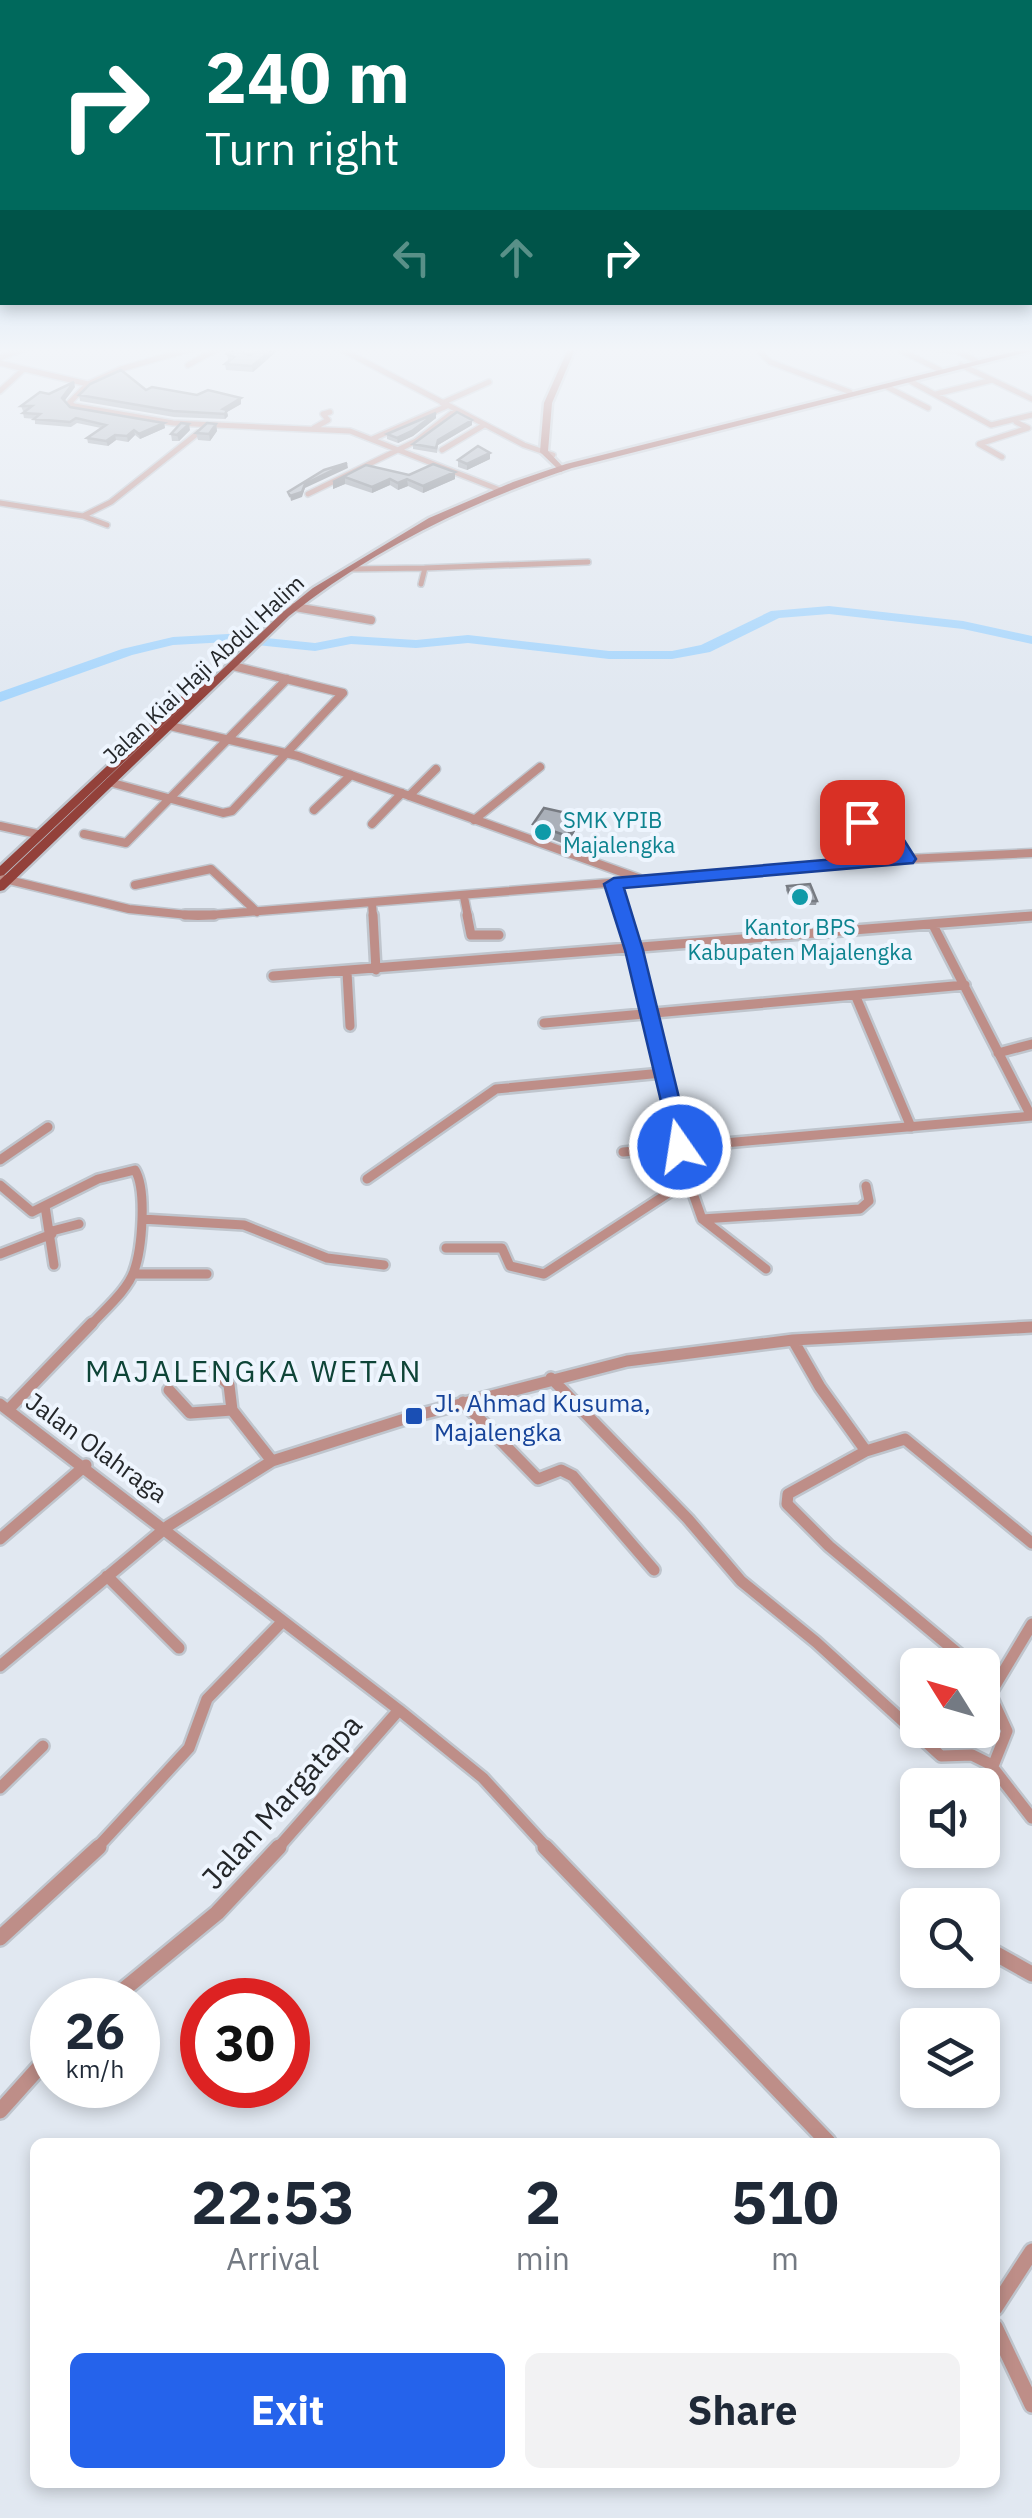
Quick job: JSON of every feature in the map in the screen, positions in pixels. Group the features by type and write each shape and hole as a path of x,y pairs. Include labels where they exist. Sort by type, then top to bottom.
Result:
{"main road":[{"name":"Jalan Kiai Haji Abdul Halim","path":"266,628 350,568 432,520 548,465"},
{"name":"Jalan Kiai Haji Abdul Halim","path":"2,879 170,726 308,588 396,533 498,489"},
{"name":"Jalan Kiai Haji Abdul Halim","path":"2,879 38,834 234,661"}],"street":[{"path":"85,516 161,465"},
{"path":"308,494 368,465"},
{"path":"435,465 498,489"},
{"path":"0,503 85,516 107,525"},
{"path":"350,568 588,562"},
{"path":"421,584 425,568"},
{"path":"295,607 329,616 371,620"},
{"path":"109,782 228,813 344,693 234,661"},
{"path":"84,834 123,844 288,679"},
{"path":"170,726 290,753 644,880"},
{"path":"474,820 540,766"},
{"path":"372,824 436,769"},
{"path":"314,810 351,775"},
{"path":"878,797 858,820 886,824 907,859"},
{"path":"0,826 38,834"},
{"path":"2,879 162,914 198,916 907,859 1032,853"},
{"path":"135,885 211,868 257,912"},
{"path":"614,884 702,1219 766,1270"},
{"path":"464,897 471,935 499,935"},
{"path":"372,903 376,970"},
{"path":"273,976 1028,917 1032,931"},
{"path":"623,1152 1032,1116 934,927"},
{"path":"347,972 350,1026"},
{"path":"544,1023 965,986"},
{"path":"856,997 911,1127"},
{"path":"998,1053 1032,1044"},
{"path":"367,1179 496,1090 662,1073"},
{"path":"0,1160 48,1127"},
{"path":"0,1185 30,1212 98,1179 135,1170 139,1176 142,1219 134,1274 88,1328 4,1406"},
{"path":"446,1248 502,1248 510,1266 544,1274 670,1192 690,1185"},
{"path":"702,1219 860,1210 869,1201 866,1186"},
{"path":"45,1206 54,1265"},
{"path":"142,1219 244,1225 326,1258 384,1265"},
{"path":"0,1254 79,1224"},
{"path":"134,1274 207,1274"},
{"path":"0,1666 168,1526 272,1461 463,1402 628,1361 793,1340 1026,1328 1032,1342"},
{"path":"793,1340 820,1387 866,1451"},
{"path":"210,1368 230,1385 232,1410 272,1461"},
{"path":"551,1378 688,1519 741,1581 816,1642 942,1756 957,1759 966,1754 993,1766 1032,1818"},
{"path":"169,1390 190,1412 202,1415 232,1410"},
{"path":"463,1402 538,1479 561,1470 573,1476 654,1570"},
{"name":"Jalan Olahraga","path":"4,1406 168,1526"},
{"path":"952,1648 829,1546 787,1504 792,1490 866,1451 908,1440 1032,1543"},
{"path":"0,1539 86,1465"},
{"name":"Jalan Margatapa","path":"138,1978 217,1914 344,1777 400,1710 283,1622 168,1526"},
{"path":"107,1576 179,1648"},
{"path":"0,1938 104,1842 189,1748 207,1700 283,1622"},
{"path":"1000,1675 1032,1624"},
{"path":"400,1710 484,1778 613,1922 824,2138"},
{"path":"993,1766 1007,1730 1000,1717"},
{"path":"0,1788 43,1746"},
{"path":"1000,1956 1032,1974"},
{"path":"0,2111 30,2078"},
{"path":"1000,2300 1032,2251"},
{"path":"1000,2337 1032,2405"}],"building":[{"path":"344,465 290,496 288,492 324,470"},
{"path":"366,465 409,475 432,465 455,472 423,486 407,479 398,483 390,479 372,487 345,477 333,482"},
{"path":"544,808 580,816 567,836 533,824"},
{"name":"Kantor BPS Kabupaten Majalengka","path":"810,884 817,901 793,901 787,886"}],"waterway":[{"path":"0,697 127,652 173,641 228,638 315,647 351,640 416,644 468,639 609,655 672,655 705,649 776,614 829,610 963,625 1032,640"}],"place":[{"name":"SMK YPIB Majalengka","path":"543,832"},
{"name":"Kantor BPS Kabupaten Majalengka","path":"800,897"},
{"name":"Jl. Ahmad Kusuma, Majalengka","path":"414,1416"}],"district":[{"name":"MAJALENGKA WETAN","path":"254,1370"}],"route":[{"path":"680,1147 634,950 614,884 907,859 886,824 862,822"}]}
